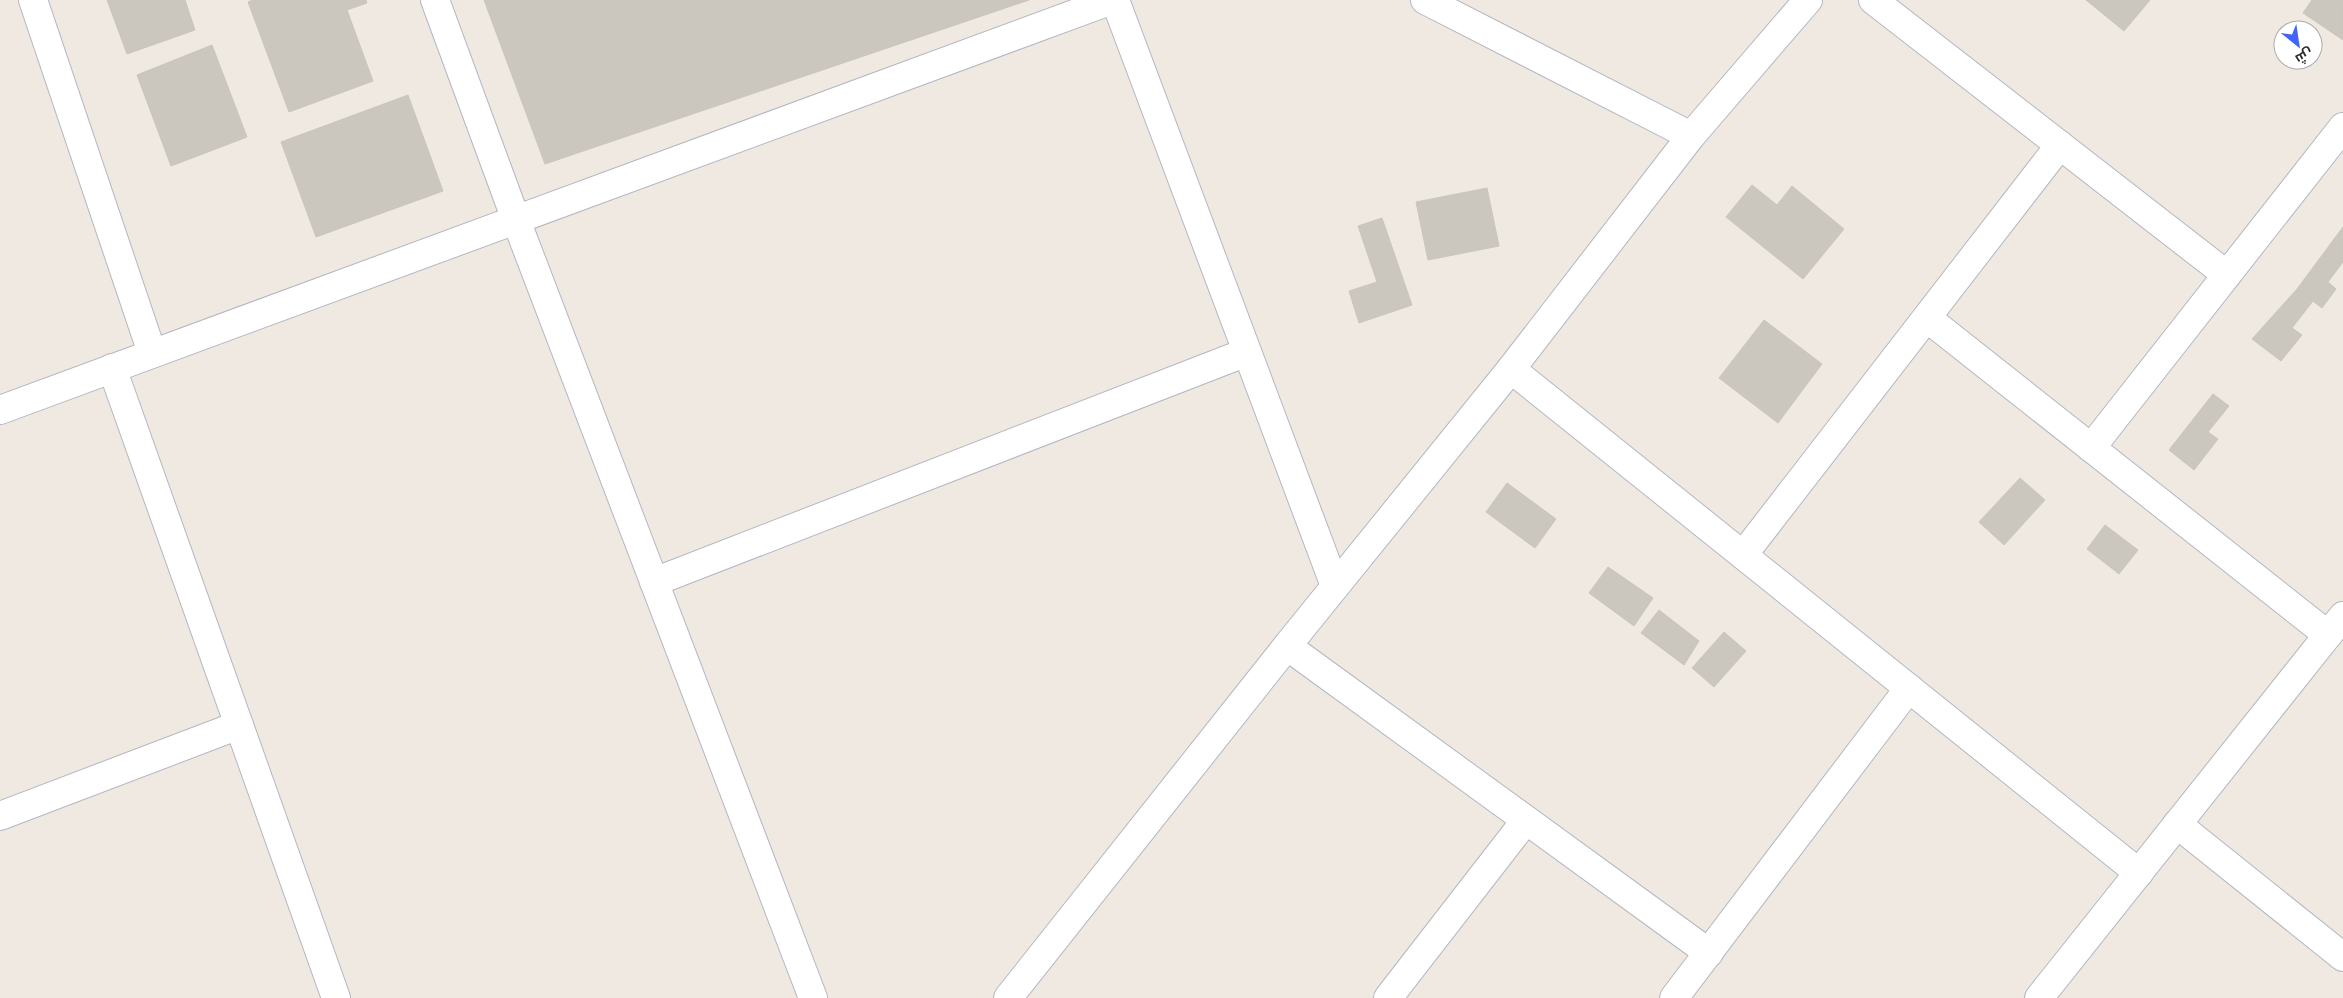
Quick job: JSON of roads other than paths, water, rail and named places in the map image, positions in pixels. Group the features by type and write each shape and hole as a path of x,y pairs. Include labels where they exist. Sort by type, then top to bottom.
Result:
{"street":[{"path":"33,0 152,354"},
{"path":"435,0 516,220 813,998"},
{"path":"0,410 1113,0 1335,586"},
{"path":"1425,0 1691,136"},
{"path":"1008,998 1287,646 1511,369 1691,136 1808,0"},
{"path":"1873,0 2227,275"},
{"path":"2091,448 2343,127"},
{"path":"1743,555 2060,145"},
{"path":"1926,318 2091,448 2336,625 2039,998"},
{"path":"654,582 1247,352"},
{"path":"112,368 336,998"},
{"path":"1511,369 2139,873"},
{"path":"1287,646 1709,953"},
{"path":"1674,998 1909,688"},
{"path":"0,816 239,726"},
{"path":"1388,998 1526,820"},
{"path":"2177,824 2343,957"}]}
